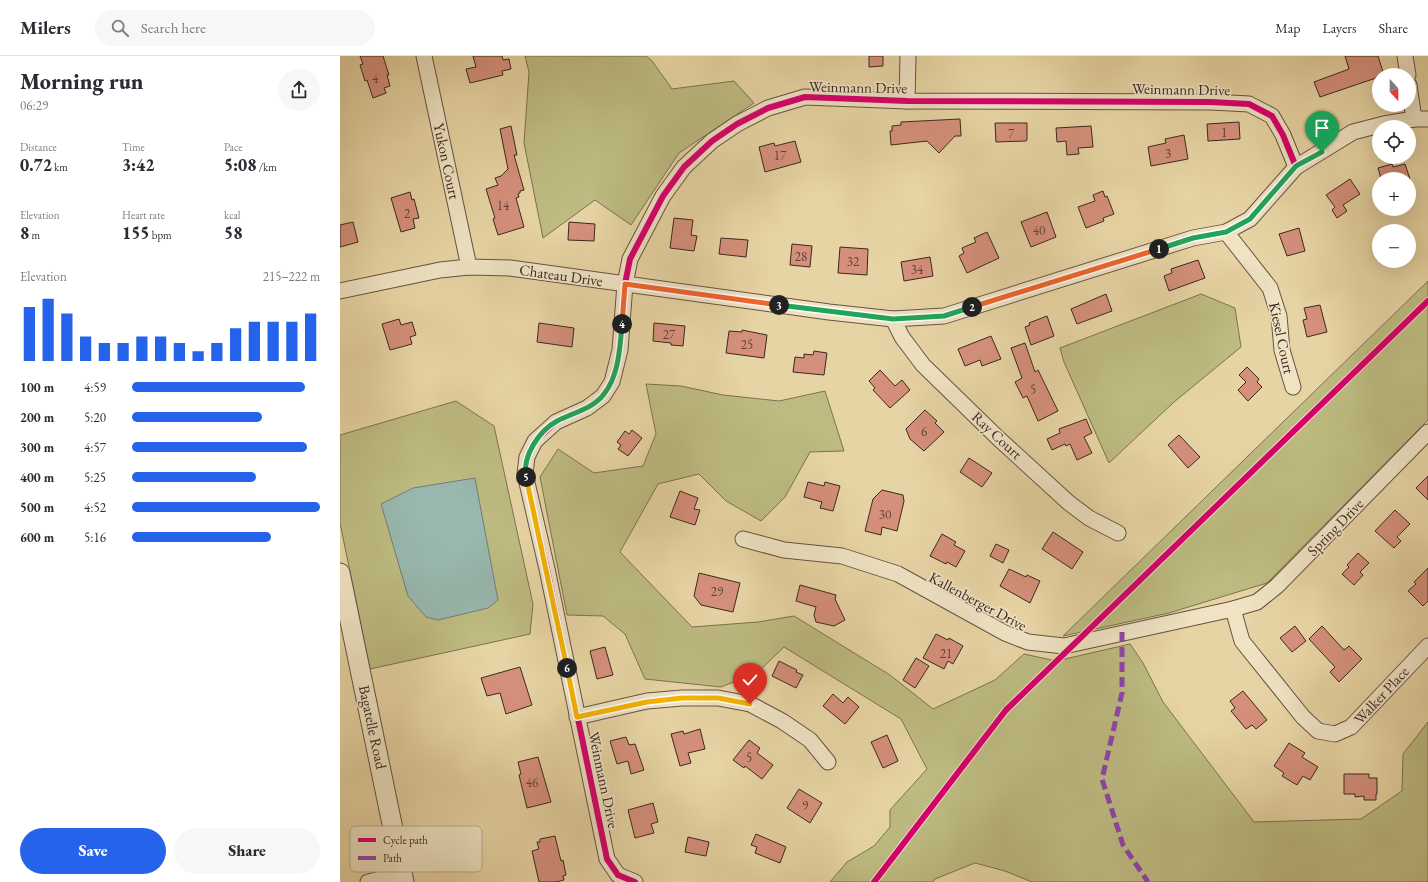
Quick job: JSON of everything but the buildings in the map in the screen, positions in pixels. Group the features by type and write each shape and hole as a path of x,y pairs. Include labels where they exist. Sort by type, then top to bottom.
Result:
{"street":[{"name":"Yukon Court","path":"424,56 470,267"},
{"path":"907,101 908,56"},
{"path":"1405,56 1407,68"},
{"name":"Weinmann Drive","path":"635,882 618,875 607,859 525,474 527,457 535,441 556,422 587,408 603,396 612,382 620,350 625,284 630,259 662,196 684,167 712,141 737,124 768,108 805,97 907,101 1211,102 1249,104 1272,116 1283,135 1296,166"},
{"path":"1416,105 1421,119"},
{"name":"Chateau Drive","path":"340,291 440,270 470,267 510,268 829,312 893,319 944,316 1193,238 1226,232 1250,219 1296,166 1353,132 1384,124 1421,119"},
{"name":"Kiesel Court","path":"1226,232 1270,288 1279,316 1282,350 1293,387"},
{"name":"Ray Court","path":"893,319 902,337 923,365 998,438 1069,503 1089,518 1118,533"},
{"name":"Spring Drive","path":"1233,609 1257,602 1277,586 1428,432"},
{"name":"Kallenberger Drive","path":"743,539 784,550 842,556 898,574 1005,633 1028,642 1064,646 1233,609"},
{"name":"Bagatelle Road","path":"340,573 392,826"},
{"name":"Walker Place","path":"1233,609 1242,641 1303,718 1318,731 1336,734 1351,727 1428,646"},
{"path":"577,717 647,702 682,698 718,698 750,704 782,721 810,740 828,762"},
{"path":"368,882 403,878"}],"shaded area":[{"path":"525,56 646,56 652,61 672,89 734,81 754,103 679,153 631,225 595,200 543,238 524,143 529,72"},
{"path":"1428,281 1428,420 1267,583 1169,613 1063,636"},
{"path":"1201,294 1235,308 1241,347 1174,402 1109,463 1064,362 1060,348"},
{"path":"646,384 681,386 723,395 779,401 825,391 844,451 810,452 785,497 761,521 726,501 699,474 658,484 620,552 692,627 758,622 794,616 890,675 933,709 995,680 1024,654 1056,661 1130,644 1143,663 1163,702 1254,822 1361,819 1402,791 1403,754 1428,722 1428,882 1032,882 1005,871 975,863 935,879 933,882 830,882 847,862 874,846 890,827 890,810 927,769 901,719 784,647 757,673 721,687 645,679 625,634 603,616 567,615 540,477 558,449 594,473 643,466 656,434"},
{"path":"456,401 494,426 533,604 530,634 370,669 340,523 340,435"}],"water":[{"path":"475,478 498,600 488,608 438,620 426,617 408,596 381,504 413,488"}],"marked path":[{"path":"1122,632 1122,693 1102,779 1123,845 1148,882"}],"cycle path":[{"path":"635,882 618,875 607,859 547,569 525,474 527,457 535,441 556,422 587,408 603,396 612,382 620,350 625,284 630,259 663,196 684,167 712,141 737,124 768,108 805,97 907,101 1211,102 1249,104 1272,116 1283,135 1296,167"},
{"path":"874,882 1006,710 1428,301"}],"route":[{"path":"750,704 718,698 682,698 647,702 577,717 525,474 527,457 535,441 556,422 587,408 603,396 612,382 620,350 625,284 829,312 893,319 944,316 1193,238 1226,232 1250,219 1296,166 1322,152"}]}
